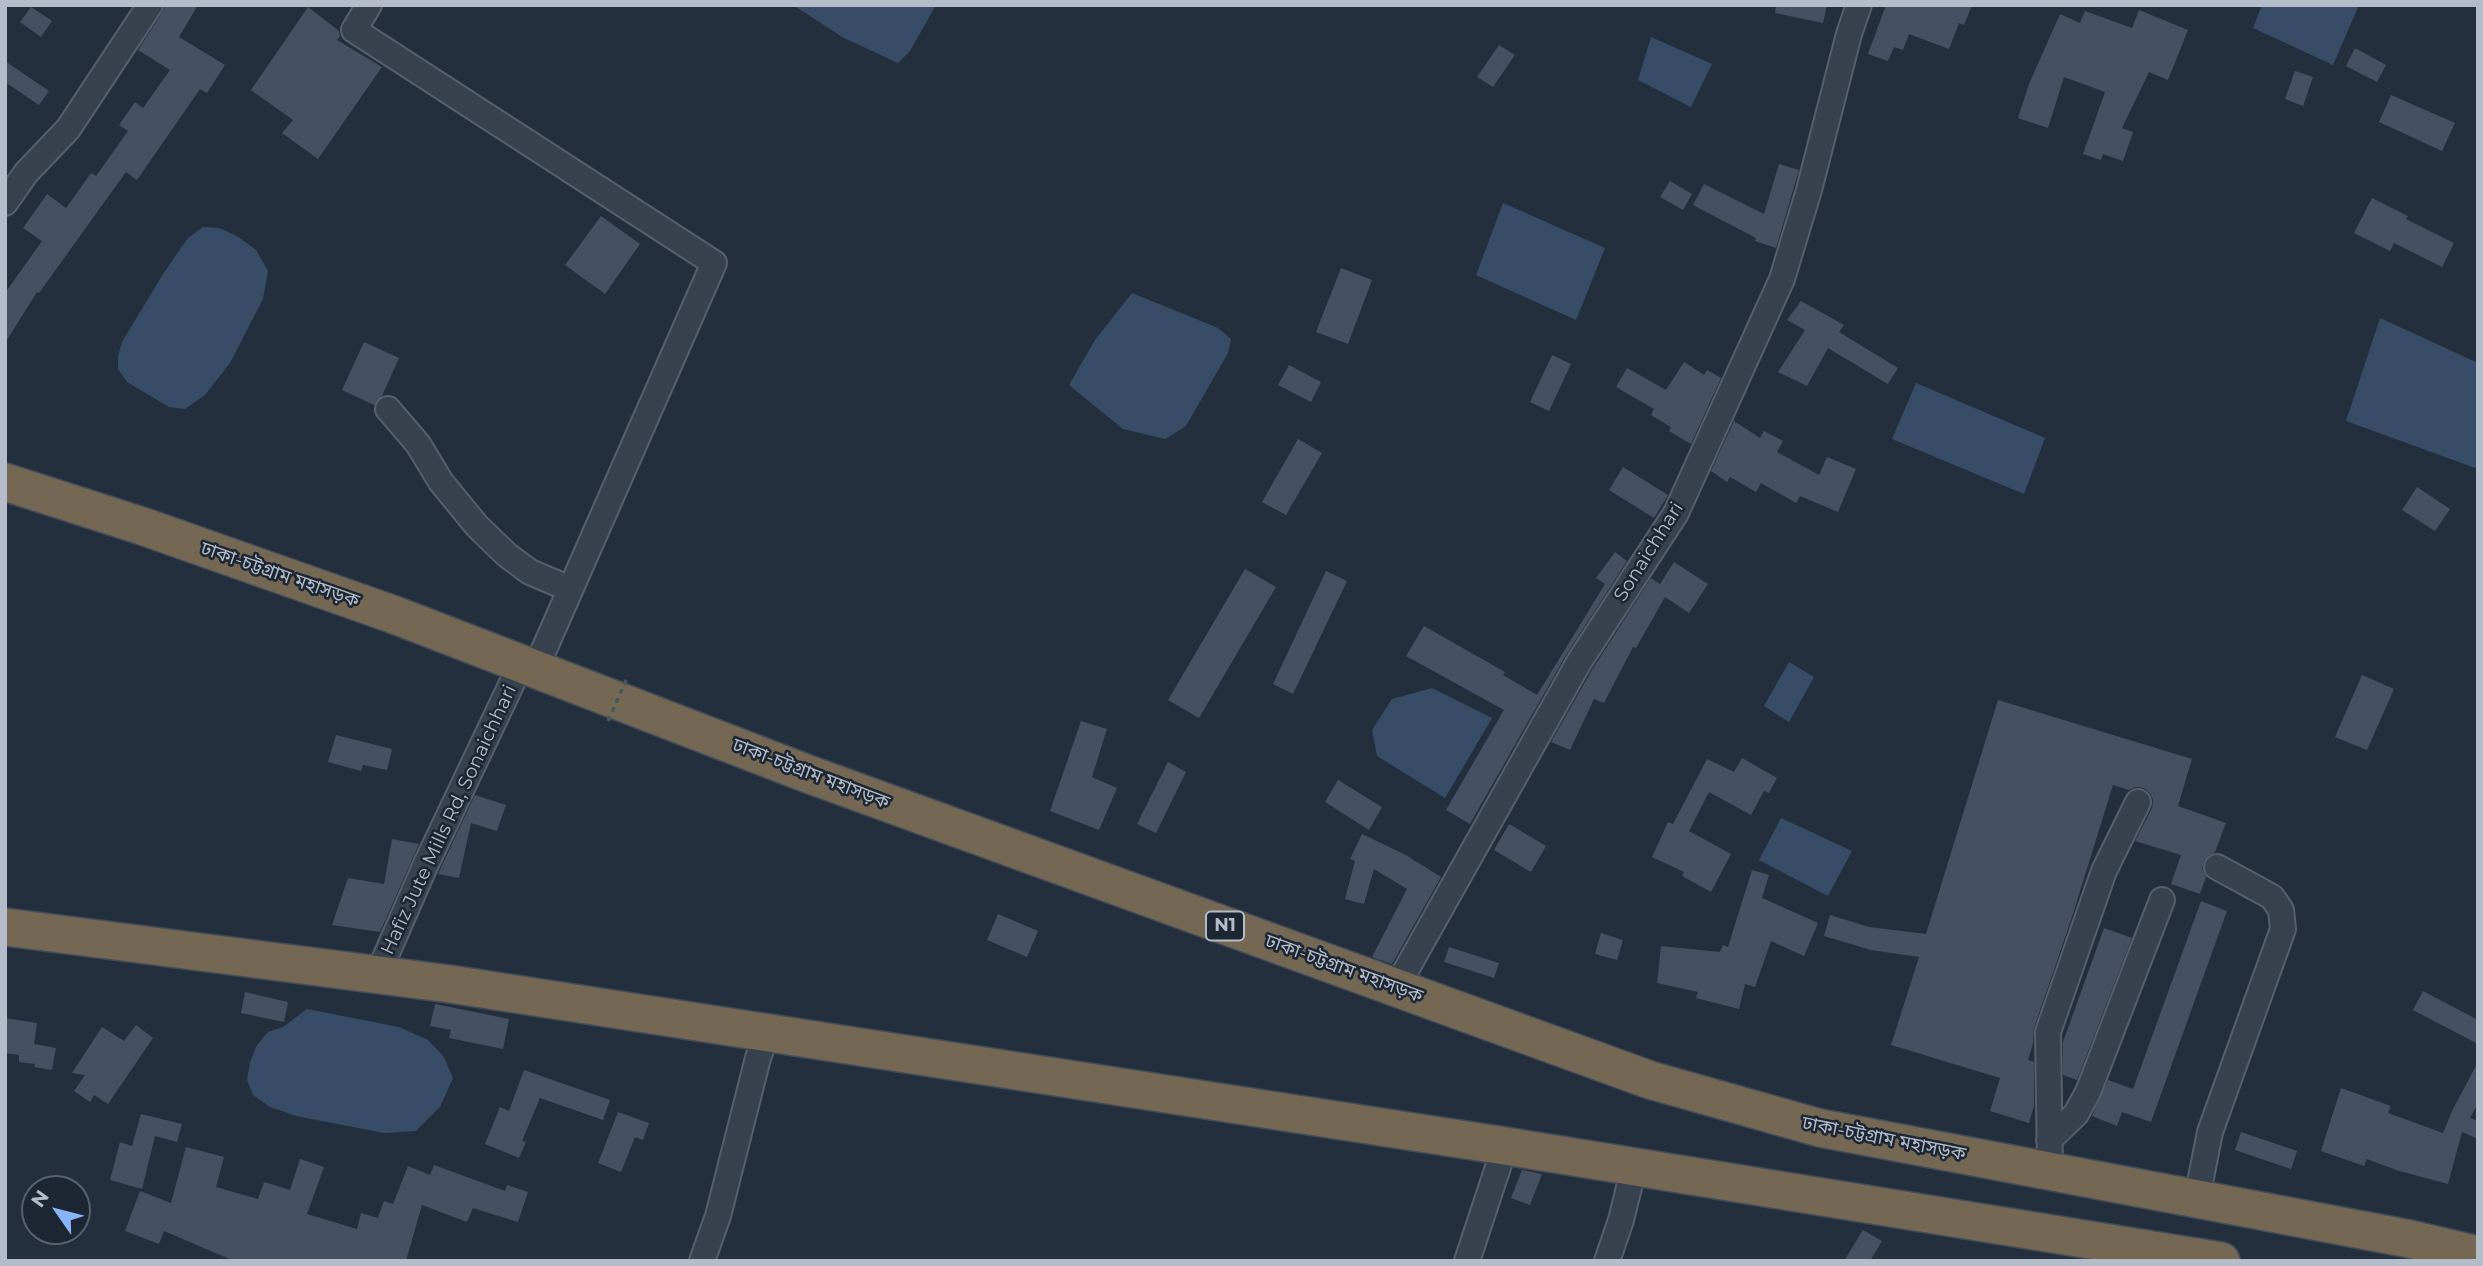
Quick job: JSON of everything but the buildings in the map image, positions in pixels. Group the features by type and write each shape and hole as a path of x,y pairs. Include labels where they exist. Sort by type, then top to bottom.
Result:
{"highway":[{"name":"ঢাকা-চট্টগ্রাম মহাসড়ক","path":"5,482 142,526 392,614 884,802 1650,1080 1820,1128 2050,1155 2362,1246 2478,1255"},
{"path":"5,927 450,984 1505,1146 2221,1261"}],"street":[{"path":"5,203 26,173 68,129 150,5"},
{"name":"Hafiz Jute Mills Rd, Sonaichhari","path":"369,5 354,30 714,264 570,589 426,864 377,976"},
{"name":"Sonaichhari","path":"1396,988 1579,662 1676,513 1782,279 1810,190 1849,34 1859,5"},
{"path":"388,409 418,444 441,482 477,526 507,555 530,572 570,589"},
{"path":"2050,1155 2048,1032 2104,872 2138,802"},
{"path":"2197,1198 2210,1132 2283,929 2281,910 2272,897 2217,867"},
{"path":"2050,1155 2088,1092 2162,900"},
{"path":"702,1261 718,1216 758,1058 767,1034"},
{"path":"1466,1261 1505,1146"},
{"path":"1607,1261 1621,1220 1634,1167"}],"path":[{"path":"608,721 628,676"}],"water":[{"path":"793,5 936,5 910,51 898,63 844,38"},
{"path":"2262,5 2359,5 2333,65 2253,28"},
{"path":"1651,37 1712,64 1691,107 1638,80"},
{"path":"1503,203 1605,248 1576,320 1476,275"},
{"path":"203,227 219,228 237,236 256,250 268,271 263,299 230,363 205,395 185,409 169,407 127,382 118,369 118,356 122,342 163,274 188,238"},
{"path":"1132,293 1218,328 1231,339 1228,353 1186,426 1165,439 1123,429 1069,385 1095,340"},
{"path":"2380,318 2478,363 2478,469 2346,421"},
{"path":"1916,383 2045,438 2024,494 1892,439"},
{"path":"1789,662 1814,677 1789,722 1764,706"},
{"path":"1432,688 1492,718 1445,798 1377,756 1372,730 1392,699"},
{"path":"1781,818 1852,851 1828,896 1759,860"},
{"path":"307,1009 399,1027 428,1040 444,1057 453,1078 440,1107 416,1131 384,1133 296,1116 270,1107 253,1095 247,1080 257,1045 268,1032 283,1027"}]}
